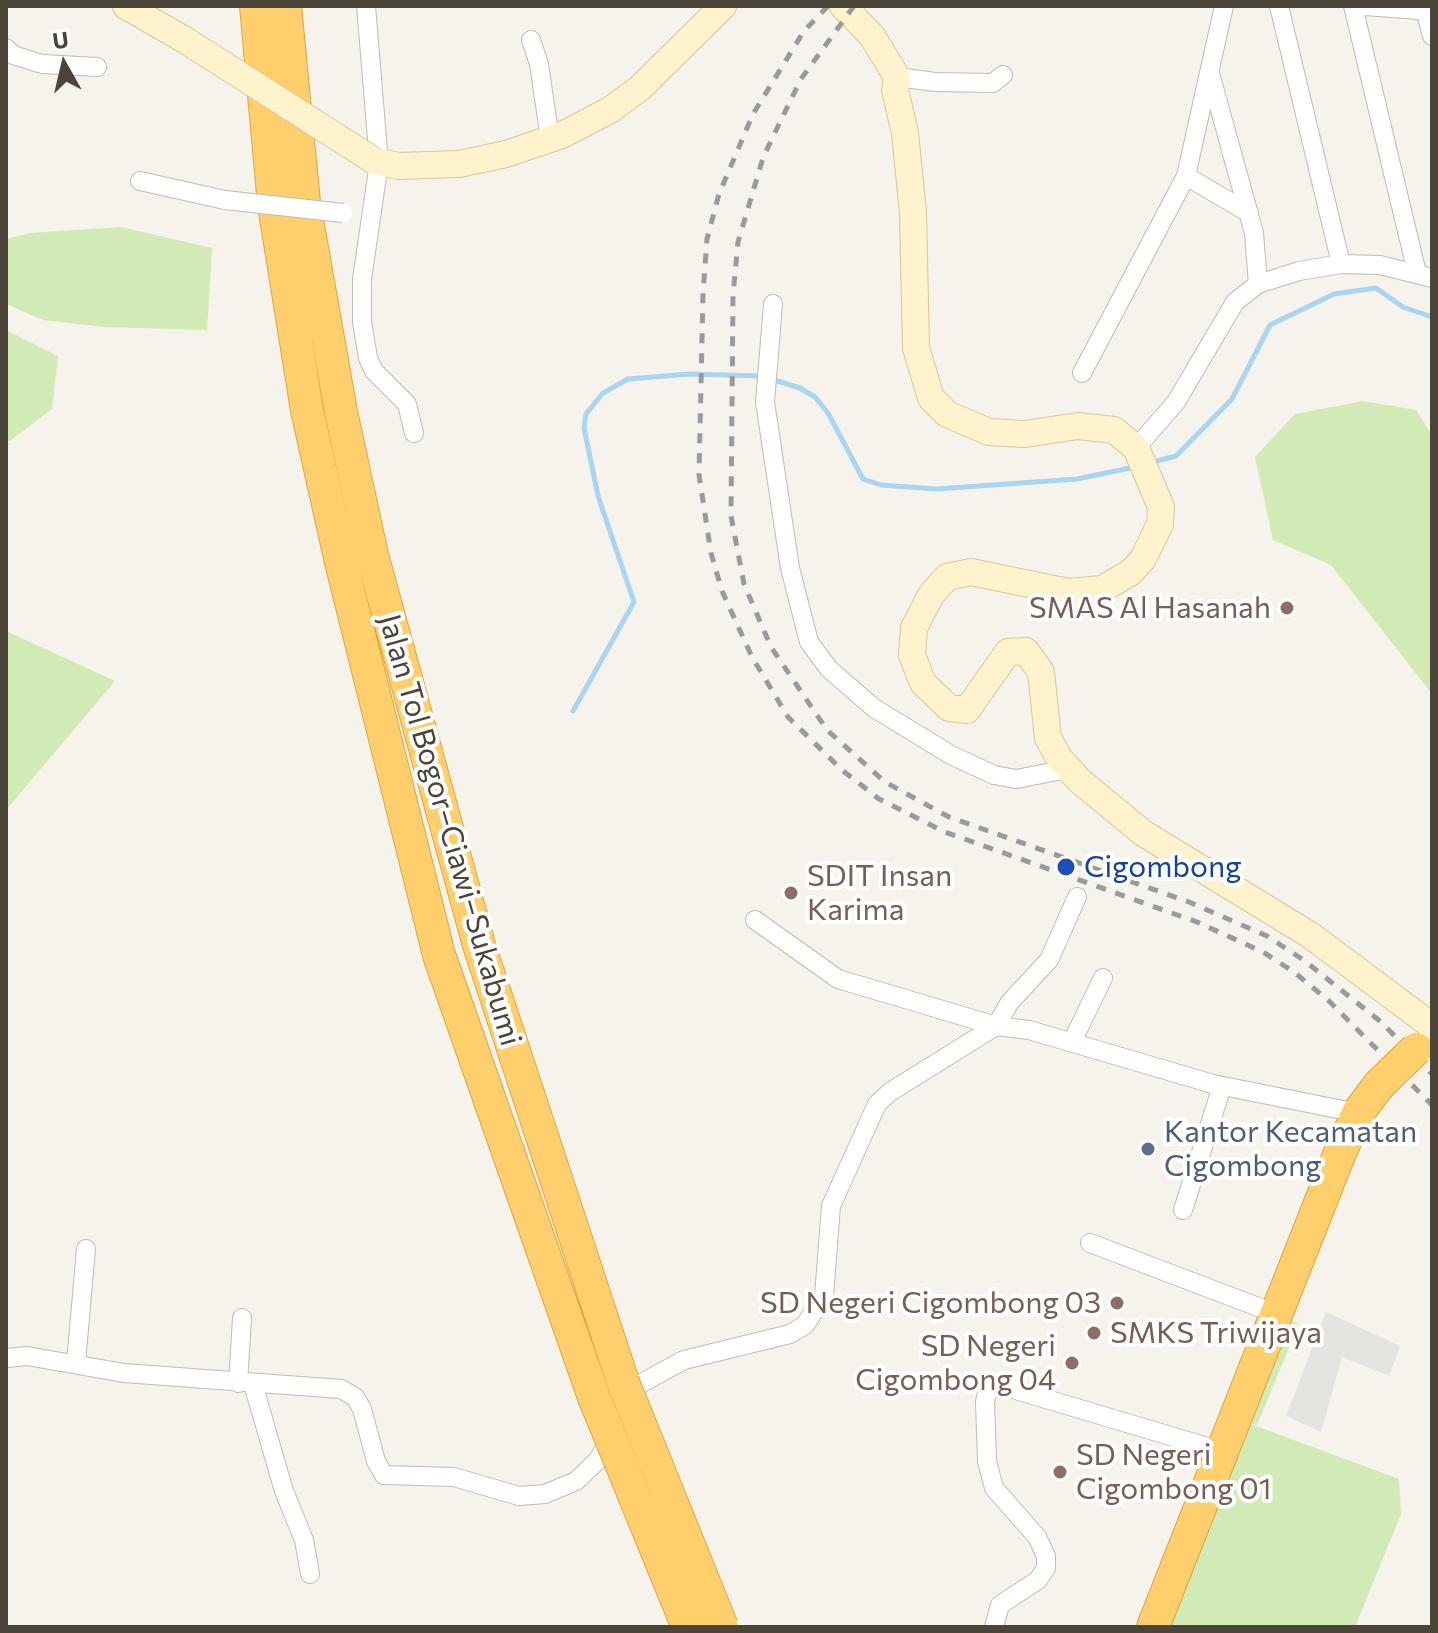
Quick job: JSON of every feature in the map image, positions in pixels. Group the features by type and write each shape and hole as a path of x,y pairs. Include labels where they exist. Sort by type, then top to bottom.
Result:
{"highway":[{"name":"Jalan Tol Bogor–Ciawi–Sukabumi","path":"256,6 277,221 307,410 623,1382 722,1627"},
{"name":"Jalan Tol Bogor–Ciawi–Sukabumi","path":"285,6 304,203 341,412 356,559 439,955 594,1397 688,1627"},
{"path":"1153,1627 1274,1313 1358,1113 1379,1085 1428,1039"}],"main road":[{"path":"126,6 376,161 420,167 459,164 550,139 610,110 640,88 723,6"},
{"path":"843,6 872,36 897,77 895,90 905,133 913,213 916,348 931,398 954,419 989,432 1025,434 1078,426 1104,427 1125,436 1139,454 1159,497 1160,524 1151,547 1137,568 1110,586 1068,592 989,574 961,573 947,577 937,586 914,628 912,650 918,672 933,696 955,711 972,706 1008,652 1021,649 1032,656 1042,678 1045,727 1053,748 1068,769 1143,833 1310,935 1428,1039"}],"street":[{"path":"366,6 376,161 374,215 362,279 362,322 368,358 374,371 407,404 414,433"},
{"path":"1082,373 1186,176 1224,6"},
{"path":"1279,6 1341,264"},
{"path":"1139,454 1176,402 1235,302 1258,284 1299,271 1341,264 1380,265 1424,276 1353,6"},
{"path":"1365,6 1429,11 1432,36"},
{"path":"531,40 539,64 550,139"},
{"path":"6,48 13,55 42,64 97,67"},
{"path":"1209,70 1256,243 1258,284"},
{"path":"897,77 935,82 993,83 1003,75"},
{"path":"1186,176 1249,213"},
{"path":"140,181 225,200 374,215"},
{"path":"773,304 765,402 801,620 809,642 829,669 874,708 951,755 994,775 1016,779 1068,769"},
{"path":"6,1358 27,1356 124,1373 246,1384 331,1387 350,1393 362,1409 378,1467 389,1477 454,1477 524,1497 569,1485 598,1460 628,1397 638,1385 689,1357 790,1334 805,1325 824,1296 831,1206 877,1104 890,1092 996,1026 1010,1002 1049,960 1077,897"},
{"path":"755,920 838,979 996,1026 1010,1025 1222,1086 1358,1113"},
{"path":"1072,1042 1103,978"},
{"path":"1183,1210 1222,1086"},
{"path":"1090,1243 1274,1313"},
{"path":"76,1363 86,1249"},
{"path":"242,1318 246,1384 304,1540 310,1574"},
{"path":"994,1627 1000,1605 1038,1580 1046,1568 1046,1556 1037,1537 994,1488 987,1461 985,1402 989,1382 1221,1451"}],"green space":[{"path":"121,227 212,248 207,330 104,327 43,320 6,304 6,239 30,233"},
{"path":"6,330 58,356 52,409 10,441 6,440"},
{"path":"1363,401 1416,410 1432,435 1432,694 1331,565 1273,540 1255,457 1295,414"},
{"path":"6,631 115,681 6,810"},
{"path":"1282,1317 1299,1324 1257,1425 1240,1418"},
{"path":"1240,1420 1399,1479 1401,1514 1355,1627 1157,1627"}],"shaded area":[{"path":"1326,1312 1400,1346 1389,1376 1342,1357 1321,1432 1286,1416"}],"waterway":[{"path":"1153,462 1176,456 1232,399 1270,325 1334,294 1376,288 1403,307 1432,317"},
{"path":"573,711 634,602 598,496 584,428 586,414 603,393 628,379 689,374 762,376"},
{"path":"771,379 800,388 815,397 828,413 863,479 881,485 937,489 1077,479 1135,467"}],"railway":[{"path":"828,6 804,31 753,114 719,194 707,239 699,475 711,553 722,591 752,657 788,717 842,770 879,799 945,832 1197,922 1263,952 1294,972 1329,1001 1432,1105"},
{"path":"854,6 801,79 763,158 738,242 733,295 731,516 744,584 771,647 827,730 885,782 949,817 1189,902 1267,936 1305,961 1381,1022 1432,1074"}],"place":[{"name":"SMAS Al Hasanah","path":"1287,608"},
{"name":"Cigombong","path":"1066,867"},
{"name":"SDIT Insan Karima","path":"791,893"},
{"name":"Kantor Kecamatan Cigombong","path":"1148,1149"},
{"name":"SD Negeri Cigombong 03","path":"1117,1303"},
{"name":"SMKS Triwijaya","path":"1094,1333"},
{"name":"SD Negeri Cigombong 04","path":"1072,1363"},
{"name":"SD Negeri Cigombong 01","path":"1060,1472"}]}
